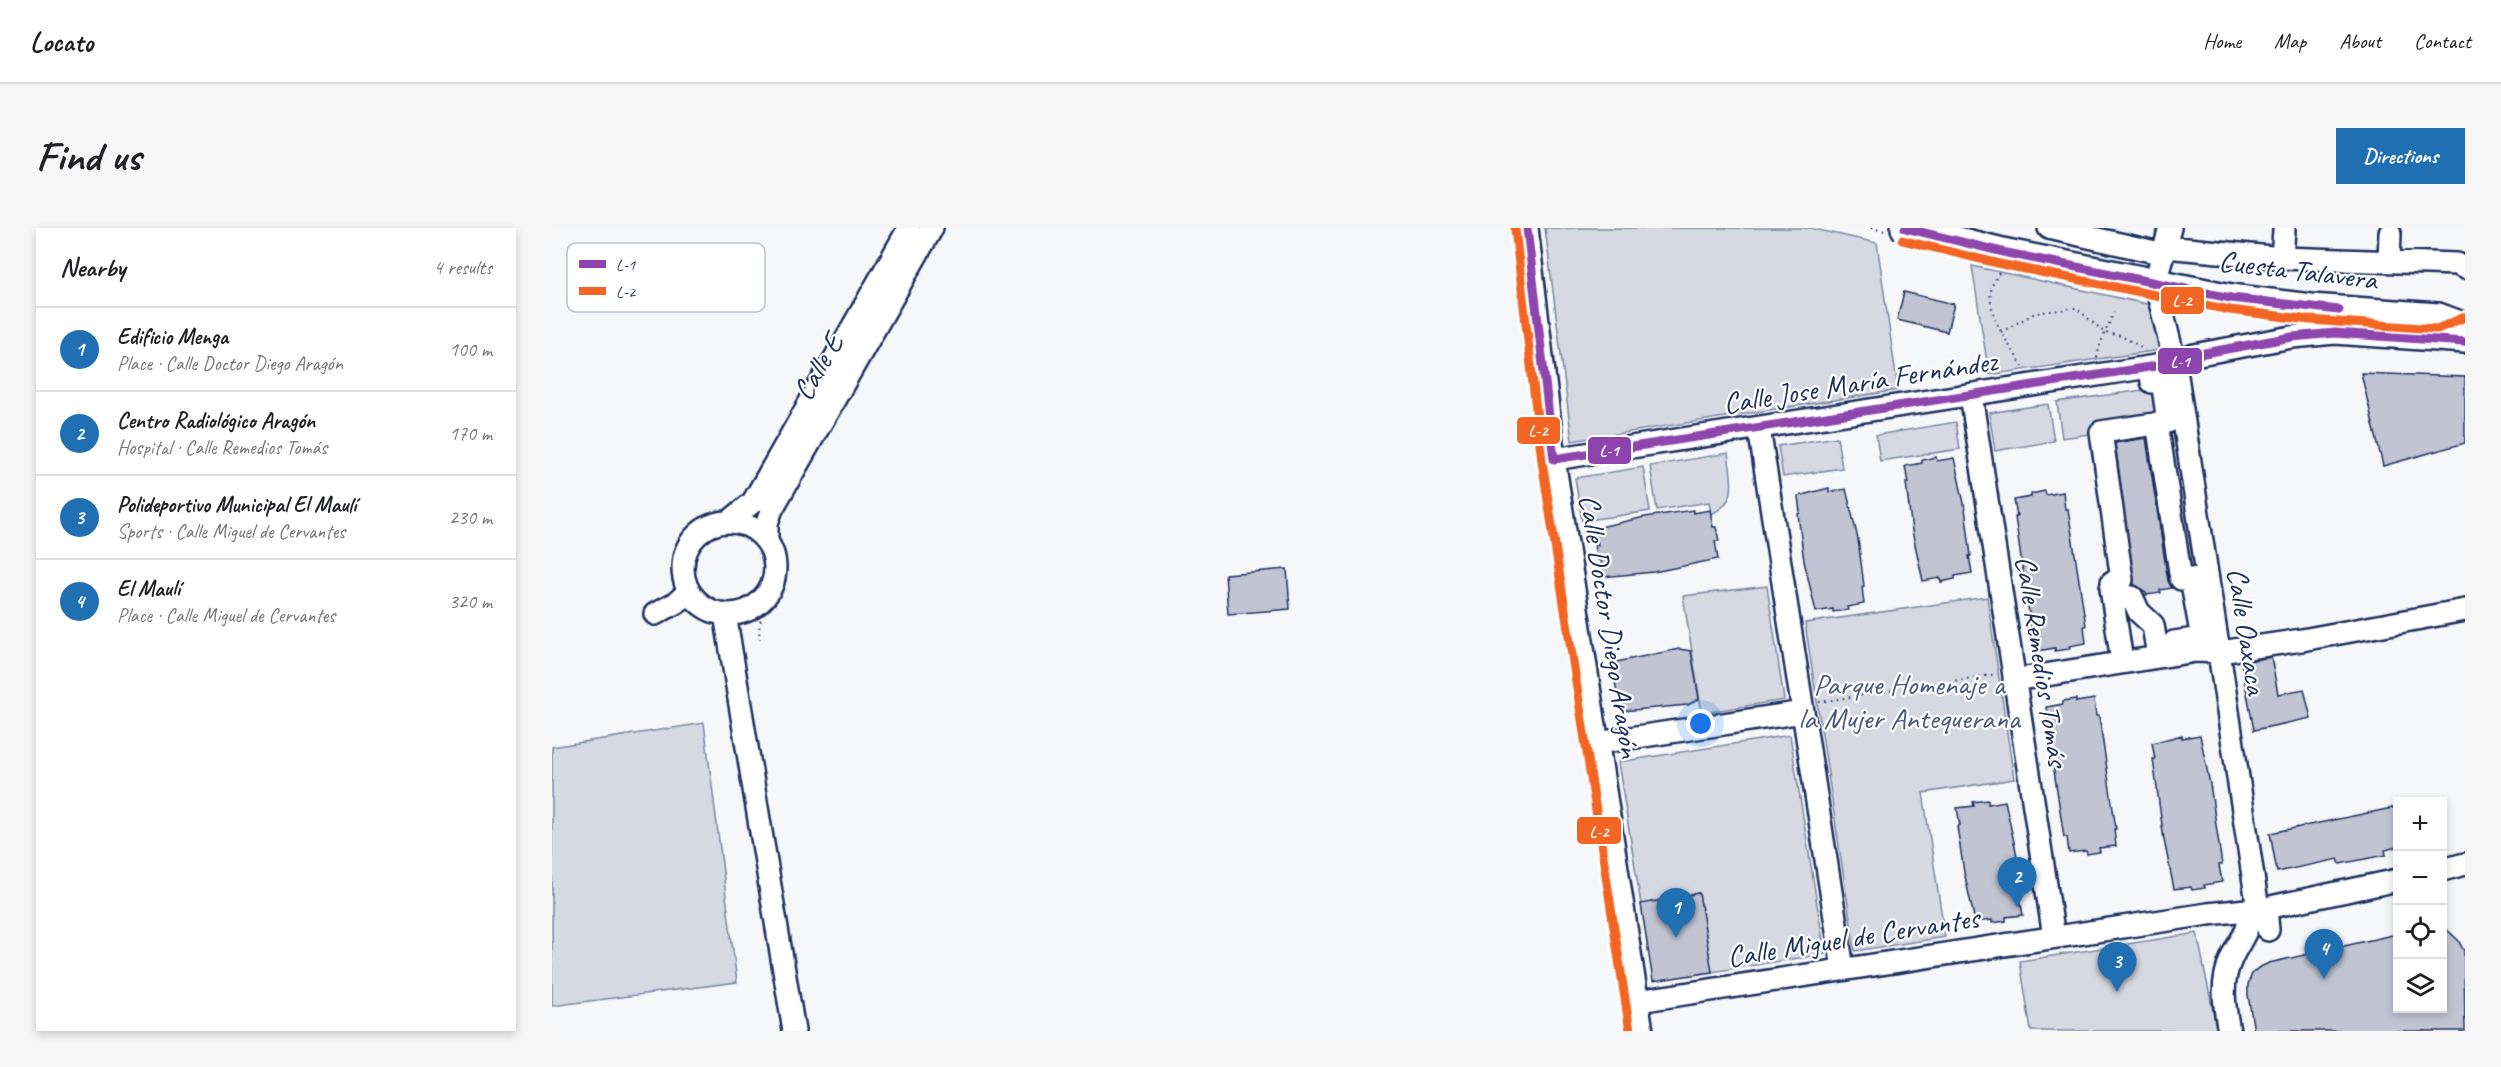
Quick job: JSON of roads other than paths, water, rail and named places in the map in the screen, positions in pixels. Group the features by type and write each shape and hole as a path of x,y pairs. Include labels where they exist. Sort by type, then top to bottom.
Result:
{"main road":[{"name":"Cuesta Talavera","path":"1905,228 1980,246 2231,298 2311,308 2438,317 2465,327"},
{"name":"Cuesta Talavera","path":"2438,317 2465,304"}],"street":[{"name":"Calle E","path":"729,522 753,502 909,228"},
{"name":"Calle E","path":"772,542 767,523 772,509 932,228"},
{"name":"Calle Doctor Diego Aragón","path":"1527,228 1554,459 1642,1031"},
{"path":"1950,228 1966,233 1980,246"},
{"name":"Cuesta Talavera","path":"2049,228 2282,258 2457,264 2465,268"},
{"path":"2282,258 2284,230"},
{"path":"2389,261 2390,233"},
{"path":"2155,282 2167,243"},
{"name":"Calle Oaxaca","path":"2155,282 2175,363 2258,909 2231,958 2225,977 2223,1000 2229,1031"},
{"name":"Calle Jose María Fernández","path":"1554,459 2175,363 2194,355 2292,338 2335,333 2465,342"},
{"path":"2150,367 2152,382 2162,380 2168,422 2157,423 2101,432 2104,458 2104,499 2121,652 2202,638 2191,578 2181,579 2157,423"},
{"name":"Calle Remedios Tomás","path":"1971,395 2054,937"},
{"path":"1759,428 1843,969"},
{"path":"729,522 753,528 772,542 776,563 774,581 765,597 751,608 734,614 725,614 708,609 689,591 683,566 691,541 704,529 729,522"},
{"path":"2110,537 2122,580 2112,582 2114,602 2132,597 2139,612 2152,625 2157,647"},
{"path":"655,614 676,603 689,591"},
{"path":"2014,676 2196,651 2220,652 2302,640 2465,610"},
{"path":"725,614 794,1031"},
{"path":"1597,743 1803,708"},
{"path":"2447,869 2465,864"},
{"name":"Calle Miguel de Cervantes","path":"1638,1001 2054,937 2258,909 2393,881"},
{"path":"2258,909 2268,930"}],"place":[{"name":"Centro Radiológico Aragón","path":"2017,907"},
{"name":"Edificio Menga","path":"1676,938"},
{"name":"El Maulí","path":"2324,979"},
{"name":"Polideportivo Municipal El Maulí","path":"2117,992"}],"park label":[{"name":"Parque Homenaje a la Mujer Antequerana","path":"1909,701"}]}
